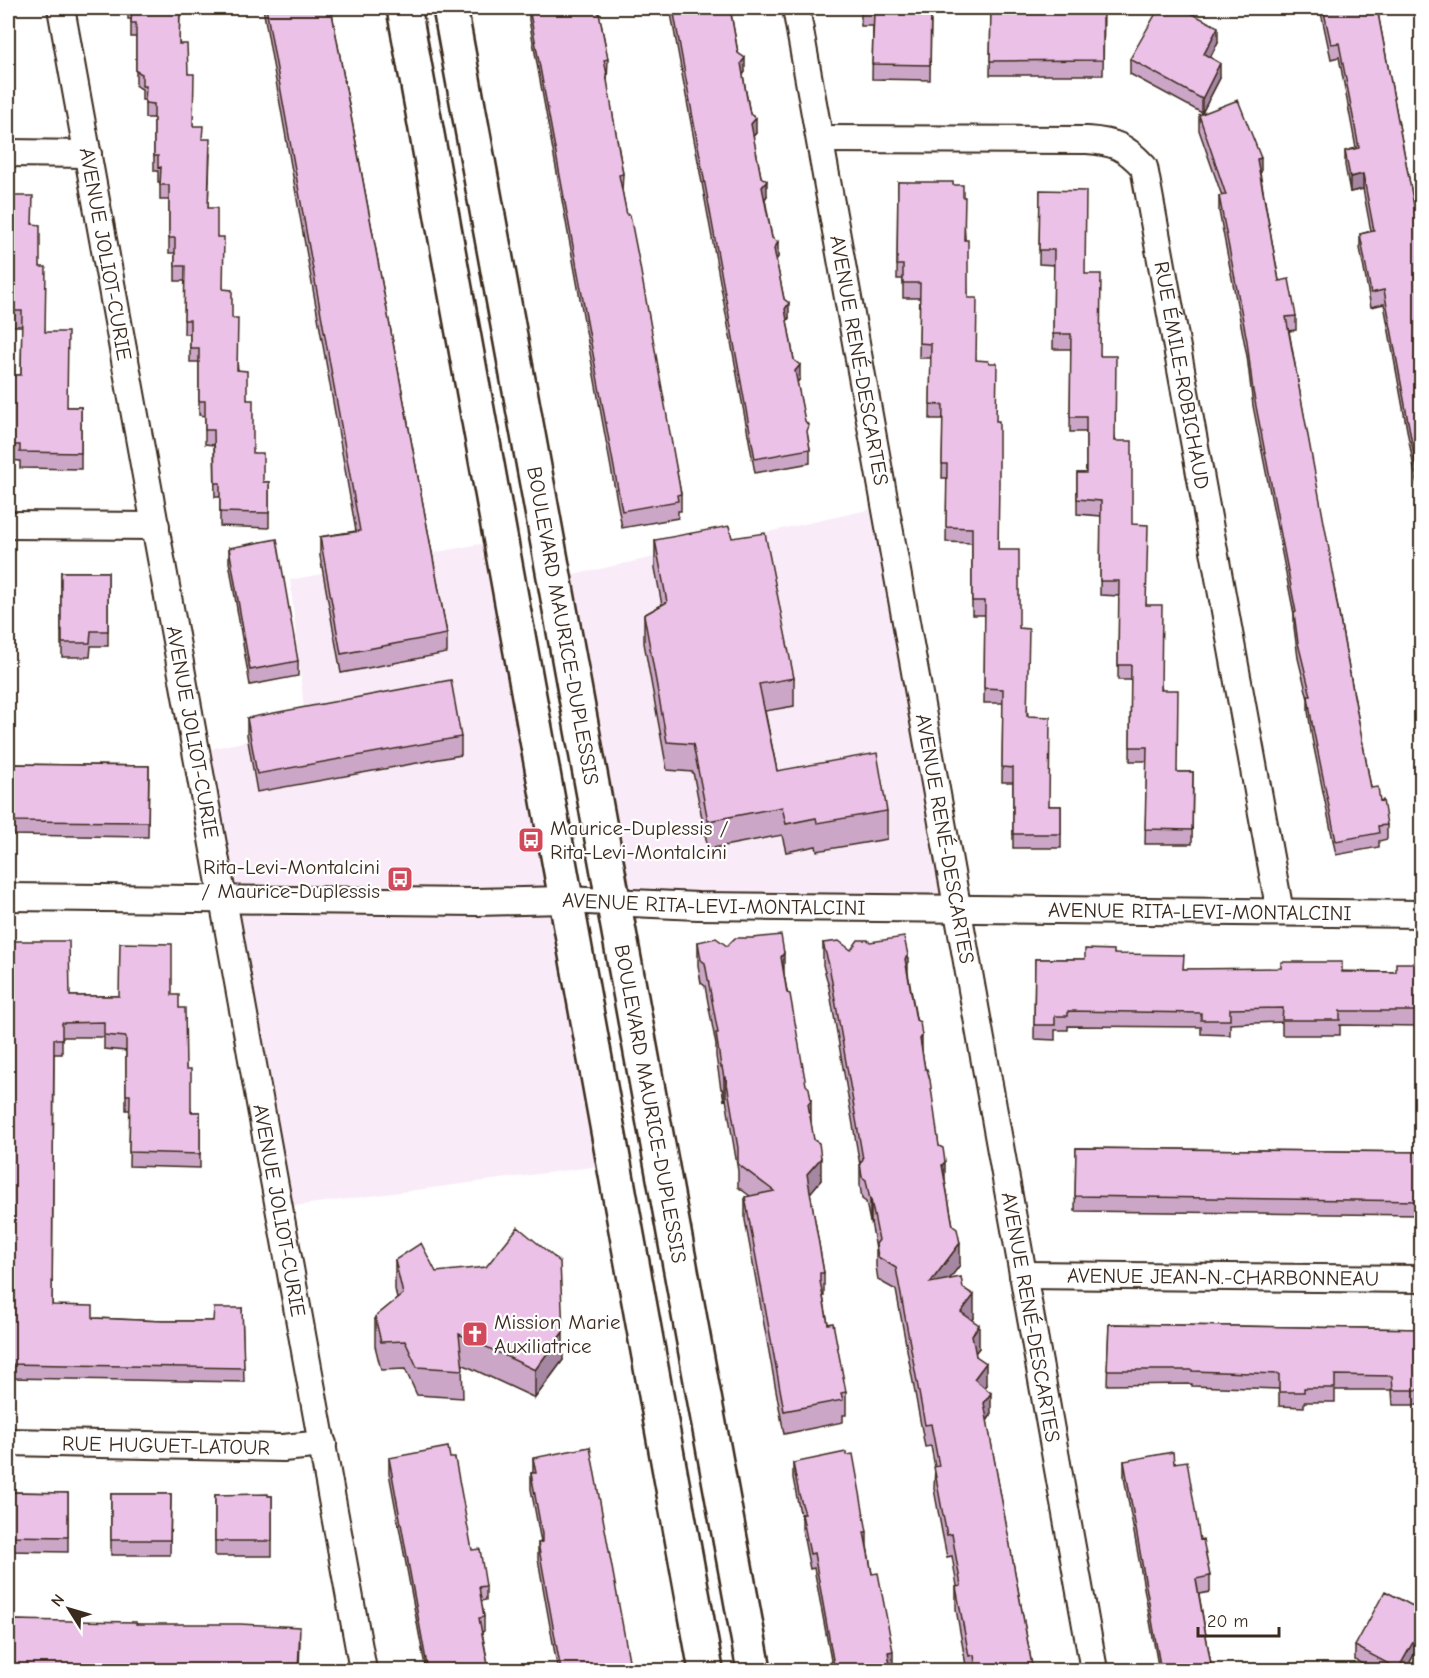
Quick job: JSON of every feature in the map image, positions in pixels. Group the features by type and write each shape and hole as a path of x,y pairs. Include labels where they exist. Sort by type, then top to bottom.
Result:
{"street":[{"name":"AVENUE JOLIOT-CURIE","path":"61,8 363,1671"},
{"path":"404,8 706,1671"},
{"name":"BOULEVARD MAURICE-DUPLESSIS","path":"450,8 754,1671"},
{"name":"AVENUE RENÉ-DESCARTES","path":"796,8 1094,1671"},
{"name":"RUE ÉMILE-ROBICHAUD","path":"820,139 1111,142 1131,153 1144,167 1280,912"},
{"path":"8,153 88,154"},
{"path":"8,525 156,526"},
{"name":"AVENUE RITA-LEVI-MONTALCINI","path":"8,897 477,902 565,900 698,906 1422,914"},
{"name":"AVENUE JEAN-N.-CHARBONNEAU","path":"1023,1275 1422,1279"},
{"name":"RUE HUGUET-LATOUR","path":"8,1442 283,1448 322,1444"}],"shaded area":[{"path":"886,506 958,909 612,902 554,579"},
{"path":"501,540 615,1164 279,1208 196,752 306,728 290,580"}],"building":[{"path":"132,8 180,8 179,44 187,44 188,74 194,74 193,126 203,126 202,139 210,139 208,208 217,208 217,237 224,237 223,289 232,290 232,318 238,318 237,370 247,371 247,400 253,400 253,453 263,453 263,482 269,482 269,513 220,512 220,483 215,483 214,430 205,430 205,401 199,401 199,348 190,348 190,320 184,320 185,266 175,266 175,238 169,238 169,185 160,185 161,167 158,168 158,156 154,156 154,104 145,103 146,86 142,86 142,74 136,71 136,23 131,23"},
{"path":"266,8 331,8 447,634 341,654 320,537 360,531"},
{"path":"529,8 598,8 608,59 604,60 623,174 619,175 639,261 681,494 677,495 678,501 622,511"},
{"path":"673,8 730,8 738,53 745,58 741,63 750,114 756,118 751,124 761,177 767,181 762,187 772,238 778,242 774,249 784,299 789,303 785,309 794,360 800,365 795,371 805,421 809,426 807,431 810,449 755,459"},
{"path":"861,8 931,8 930,65 872,64 874,12 861,12"},
{"path":"991,8 1103,8 1103,60 990,61"},
{"path":"1159,8 1181,8 1218,27 1204,54 1220,63 1202,99 1130,59"},
{"path":"1323,8 1377,8 1422,248 1422,498 1384,290 1371,293 1360,234 1374,231 1363,174 1350,177 1345,151 1359,148 1339,43 1331,44"},
{"path":"1238,100 1261,158 1257,159 1279,281 1289,279 1296,316 1286,317 1335,582 1333,582 1371,788 1378,787 1380,801 1383,800 1387,825 1378,826 1379,833 1336,841 1312,723 1308,696 1311,696 1298,643 1294,613 1296,612 1253,391 1247,341 1219,196 1226,195 1199,115"},
{"path":"898,182 953,182 953,185 963,185 964,240 968,240 968,298 977,298 976,360 997,363 998,550 1019,550 1019,628 1029,629 1027,716 1050,717 1049,806 1061,806 1061,834 1013,834 1013,768 1002,767 1003,689 984,688 985,601 972,601 972,528 946,527 947,464 942,464 943,405 930,404 931,344 919,343 920,283 903,283 903,265 897,265"},
{"path":"1040,190 1086,191 1085,274 1101,274 1100,356 1116,356 1115,441 1132,441 1132,524 1148,525 1146,605 1162,605 1161,690 1178,690 1177,772 1193,772 1192,830 1145,829 1147,747 1130,747 1131,665 1118,665 1119,581 1100,581 1101,501 1077,499 1077,473 1086,473 1086,417 1070,417 1071,334 1053,334 1054,250 1039,250"},
{"path":"8,196 33,196 32,224 40,225 40,267 46,267 45,332 68,332 67,407 81,407 81,453 20,452 20,445 8,445 8,375 21,375 22,311 8,311"},
{"path":"729,526 732,538 765,533 794,678 759,684 777,771 877,753 887,811 817,823 816,818 786,824 782,807 708,821 693,744 667,742 644,615 667,602 655,540"},
{"path":"277,539 298,661 250,670 229,548"},
{"path":"8,568 11,568 10,643 8,643"},
{"path":"61,572 108,572 108,631 91,631 90,643 62,643"},
{"path":"451,680 461,737 257,774 247,718"},
{"path":"8,764 149,766 148,822 8,821"},
{"path":"781,935 784,953 781,957 787,993 790,994 806,1085 809,1088 811,1100 808,1104 814,1140 819,1143 821,1158 807,1174 824,1273 820,1273 820,1281 828,1324 833,1323 846,1392 841,1393 843,1400 784,1411 745,1197 774,1191 738,1164 738,1148 726,1077 724,1078 721,1067 716,1033 718,1033 705,963 701,960 698,942 716,938 727,946 735,938"},
{"path":"904,937 908,955 905,959 916,1020 920,1022 922,1036 920,1039 925,1069 927,1069 930,1080 939,1146 943,1148 945,1162 942,1165 953,1226 957,1229 960,1243 930,1283 961,1277 963,1288 974,1295 961,1312 979,1325 972,1335 976,1356 986,1363 974,1379 991,1393 984,1403 1033,1671 976,1671 974,1655 969,1656 956,1587 961,1586 952,1534 947,1535 934,1467 939,1466 931,1424 925,1425 896,1268 878,1257 876,1244 879,1240 871,1200 866,1180 862,1177 860,1163 863,1159 829,965 823,943 839,941 851,950 858,940 870,942"},
{"path":"8,941 69,941 70,996 119,996 120,943 172,944 172,995 179,995 179,1008 185,1008 186,1069 191,1069 191,1112 200,1112 200,1154 129,1152 130,1095 126,1095 126,1037 104,1035 104,1022 62,1023 62,1039 54,1039 52,1305 93,1306 93,1318 162,1321 213,1321 214,1308 242,1308 244,1368 8,1364"},
{"path":"1085,949 1114,950 1114,954 1184,955 1183,969 1281,968 1281,962 1342,962 1342,972 1396,972 1396,963 1422,963 1422,1011 1340,1011 1340,1020 1282,1020 1283,1008 1230,1009 1230,1020 1201,1020 1201,1013 1068,1011 1068,1016 1055,1016 1055,1025 1034,1025 1035,959 1085,959"},
{"path":"1076,1148 1422,1152 1422,1201 1075,1196"},
{"name":"Mission Marie Auxiliatrice","path":"518,1227 560,1262 563,1332 535,1370 459,1334 463,1370 417,1367 405,1341 381,1342 375,1317 403,1294 395,1260 421,1243 436,1272 486,1267"},
{"path":"1109,1324 1422,1329 1422,1390 1393,1390 1392,1376 1335,1375 1335,1388 1304,1388 1304,1392 1279,1392 1279,1374 1192,1370 1107,1370"},
{"path":"448,1447 450,1458 455,1458 472,1550 480,1549 486,1586 479,1587 484,1617 479,1618 489,1670 493,1669 493,1671 428,1671 389,1458"},
{"path":"590,1447 631,1671 561,1671 538,1543 542,1542 542,1534 531,1473 536,1473 533,1458"},
{"path":"846,1452 846,1455 853,1454 872,1574 878,1573 893,1651 888,1652 891,1671 835,1671 814,1553 810,1554 802,1514 805,1514 793,1463"},
{"path":"1173,1452 1174,1463 1187,1461 1200,1540 1203,1539 1210,1576 1196,1579 1212,1670 1210,1671 1161,1671 1124,1461"},
{"path":"8,1492 68,1493 68,1537 8,1536"},
{"path":"111,1494 171,1494 170,1540 111,1540"},
{"path":"268,1494 272,1496 272,1541 215,1541 215,1495"},
{"path":"1385,1591 1422,1611 1422,1626 1398,1669 1355,1646"},
{"path":"8,1620 300,1627 298,1671 216,1668 8,1667"}],"place":[{"name":"Maurice-Duplessis / Rita-Levi-Montalcini","path":"531,840"},
{"name":"Rita-Levi-Montalcini / Maurice-Duplessis","path":"400,879"},
{"name":"Mission Marie Auxiliatrice","path":"475,1334"}]}
